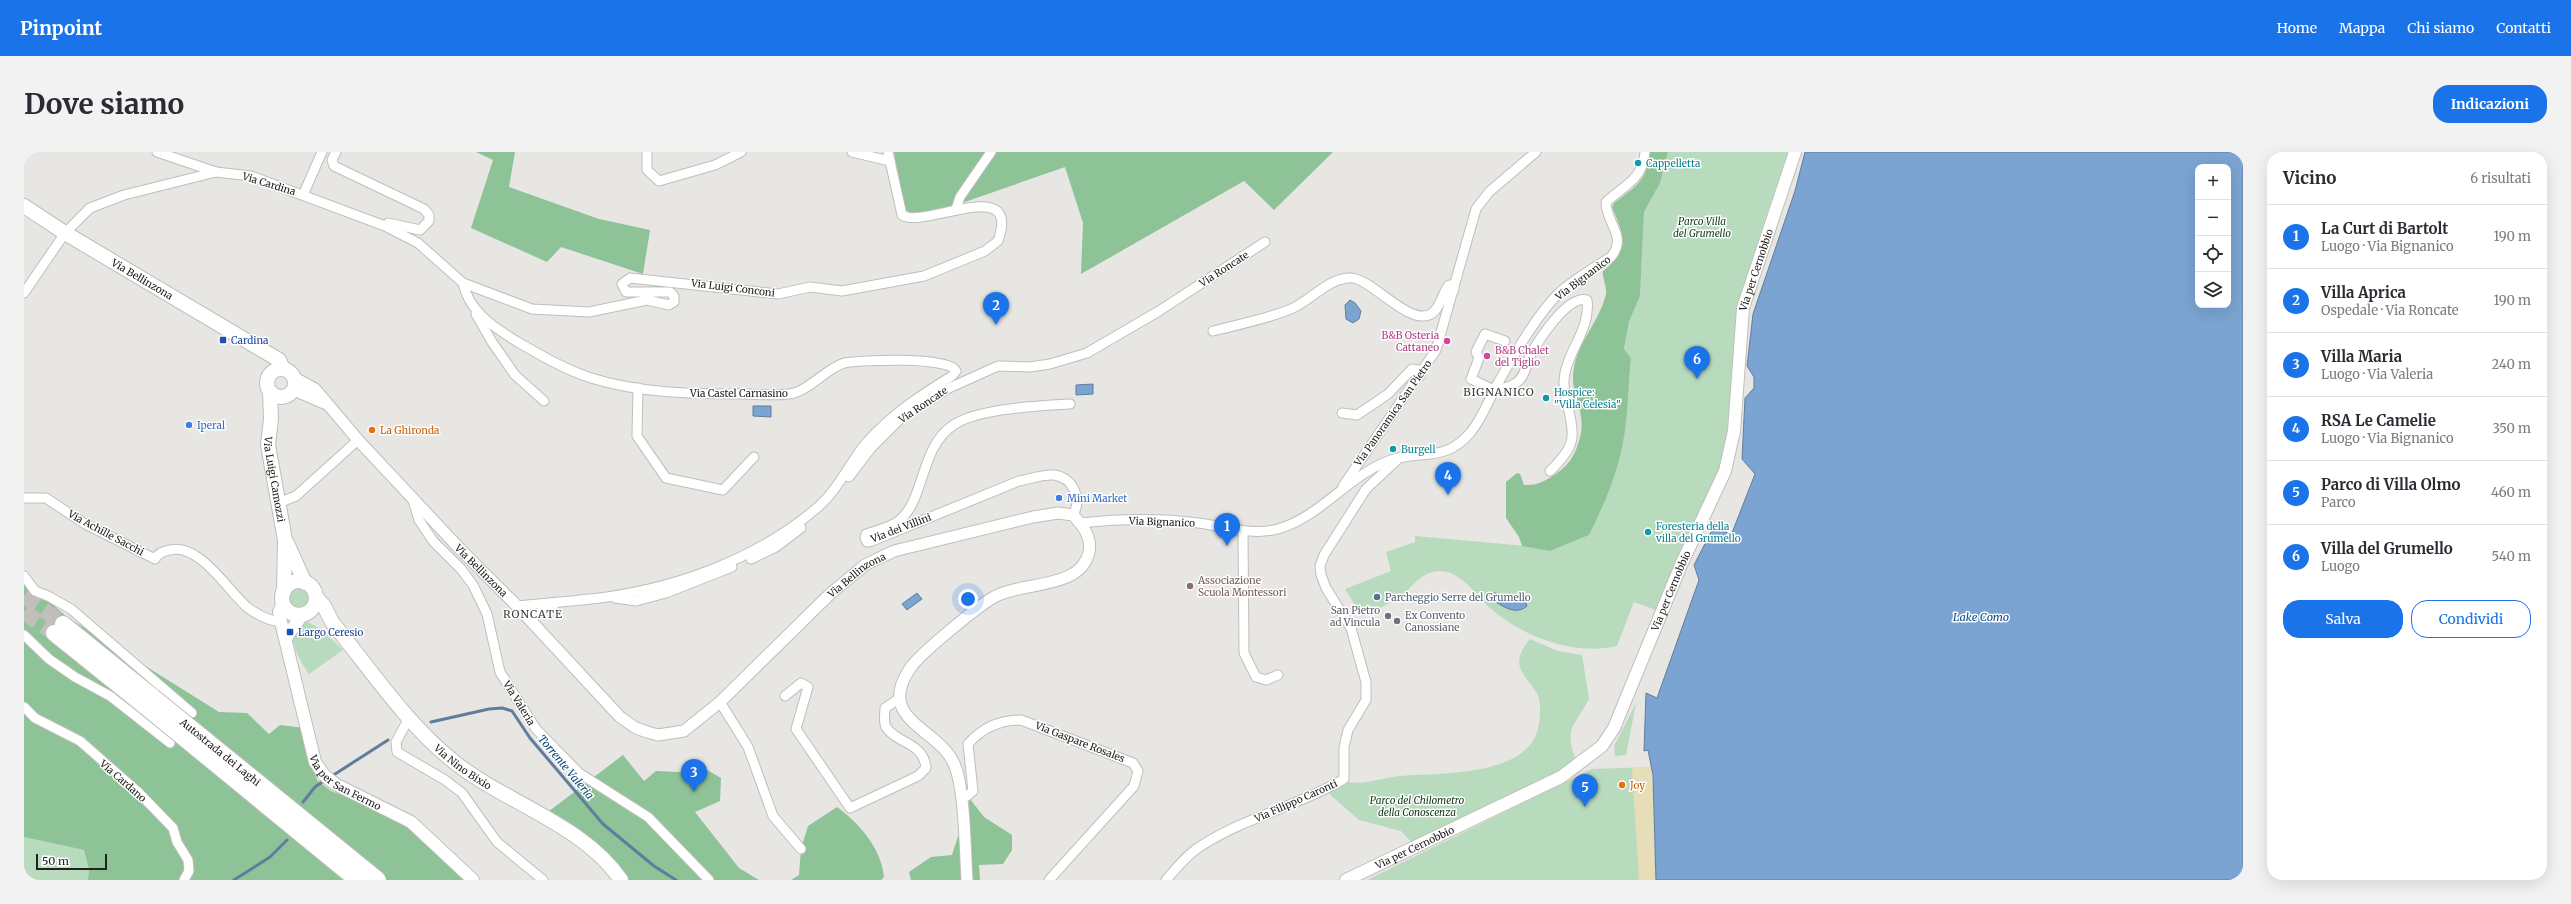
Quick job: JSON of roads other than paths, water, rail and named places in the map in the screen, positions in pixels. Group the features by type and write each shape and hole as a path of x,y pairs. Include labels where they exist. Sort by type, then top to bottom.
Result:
{"highway":[{"name":"Autostrada dei Laghi","path":"59,629 149,702 378,880"},
{"name":"Autostrada dei Laghi","path":"149,702 357,880"}],"main road":[{"name":"Via per Cernobbio","path":"1346,880 1561,777 1602,746 1614,728 1681,565 1725,471 1734,431 1743,308 1795,152"},
{"name":"Via Bellinzona","path":"24,206 65,233 261,351 279,360 283,369"},
{"path":"261,351 268,377 267,384 270,392 276,396 291,388 291,372 283,369 274,370 268,377"},
{"name":"Via Luigi Camozzi","path":"271,419 291,388"},
{"name":"Via Luigi Camozzi","path":"270,392 271,419 268,445 285,540 284,597"},
{"name":"Via Luigi Camozzi","path":"285,540 305,583"},
{"path":"286,638 302,615 313,608 316,597 312,588 305,583 294,582 284,597 289,612 302,615 332,622"},
{"name":"Via per San Fermo","path":"284,597 280,612 281,622 316,762 324,775 335,784 411,822 473,880"},
{"name":"Via Nino Bixio","path":"316,597 324,606 332,622 409,718 428,739 469,773 598,853 621,880"}],"street":[{"path":"157,152 216,172"},
{"path":"303,195 322,152"},
{"path":"336,152 332,160 334,166 424,209 429,215 429,221 420,230 411,230 338,210"},
{"path":"647,152 647,170 659,181 715,165 741,152"},
{"path":"852,152 889,156"},
{"path":"956,209 960,197 991,152"},
{"name":"Via Panoramica San Pietro","path":"1343,487 1420,376 1436,350 1476,209 1489,192 1536,152"},
{"name":"Via Bignanico","path":"1077,519 1198,523 1243,532 1277,529 1305,518 1343,487 1386,462 1400,457 1442,454 1471,432 1513,357 1558,295 1611,257 1616,251 1619,243 1606,208 1606,202 1635,180 1641,172 1645,152"},
{"name":"Via Luigi Conconi","path":"464,282 532,309 590,312 647,300 667,305 674,302 674,296 668,292 626,292 622,284 630,278 778,294 810,287 842,291 924,276 985,251 998,241 1002,221 999,213 992,208 956,209 924,218 908,219 902,215 889,156"},
{"name":"Via Cardina","path":"65,233 90,208 102,202 216,172 251,176 303,195 338,210 385,226 418,243 464,282"},
{"path":"24,293 65,233"},
{"name":"Via Roncate","path":"607,597 636,601 666,594 776,547 824,509 871,448 901,418 947,389 998,366 1030,367 1050,364 1087,353 1159,311 1265,242"},
{"path":"1213,331 1295,308 1335,281 1350,277 1365,284 1398,306 1418,315 1429,315 1434,311 1449,285 1453,285 1454,290"},
{"name":"Via Castel Carnasino","path":"464,282 466,297 474,309 501,332 548,360 591,378 638,388 694,394 791,394 844,364 936,361 952,366 956,371 952,376 897,412 867,443 820,506 771,542 735,560 660,586 607,597 517,606"},
{"path":"1505,341 1485,334 1476,352 1479,358 1471,380 1495,389 1505,388 1517,383 1547,330 1567,306 1578,300 1587,300 1580,340 1569,360 1564,380 1572,438 1568,448 1550,471"},
{"path":"474,309 492,342 515,375 544,401"},
{"path":"1342,413 1357,415 1388,394 1412,369 1419,370 1420,376"},
{"name":"Via Bellinzona","path":"291,388 326,404 460,549 517,606 620,717 636,728 658,735 684,732 720,702 828,595 864,565 894,551 1033,517 1058,513 1077,519"},
{"path":"638,388 637,436 666,478 723,490 754,457"},
{"name":"Via dei Villini","path":"1070,404 1013,408 964,420 952,426 934,446 906,514 891,526 866,534 865,538 868,542 872,541 1020,481 1043,476 1058,477 1071,485 1078,496 1077,519"},
{"path":"278,503 296,496 358,440"},
{"name":"Via Filippo Caronti","path":"1166,880 1200,846 1243,824 1330,787 1344,779 1344,747 1348,730 1366,700 1366,682 1351,628 1326,588 1320,566 1324,555 1366,488 1400,457"},
{"name":"Via Valeria","path":"412,496 419,520 433,541 461,569 473,585 487,614 500,672 536,729 579,773 648,817 709,880"},
{"name":"Via Achille Sacchi","path":"24,498 46,498 85,524 155,559 162,551 174,548 189,552 206,564 248,608 271,621 281,622"},
{"path":"968,880 960,795 955,766 948,752 912,724 905,714 900,698 900,685 911,666 992,598 1013,588 1066,578 1080,570 1085,564 1090,548 1087,533 1077,519"},
{"path":"1243,532 1244,653 1256,677 1266,680 1278,675"},
{"path":"24,576 35,591 48,596 71,609 192,713"},
{"name":"Via Castel Carnasino","path":"530,620 542,611 566,601"},
{"path":"24,635 49,659 75,677 110,696 170,743"},
{"path":"785,696 801,683 808,687 796,729 850,808 918,776 926,768 926,761 920,752 886,728 884,720 885,708 900,698"},
{"path":"720,702 748,747 773,816 801,849"},
{"name":"Via Cardano","path":"24,707 35,718 80,741 138,792 173,828 177,842 188,860 189,871 184,880"},
{"path":"409,718 396,742 397,752 445,780 462,793 497,842 543,880"},
{"name":"Via Gaspare Rosales","path":"960,795 968,796 973,791 968,744 978,733 998,723 1011,720 1021,720 1133,763 1138,771 1134,786 1049,880"}],"water":[{"name":"Lake Como","path":"1805,152 2243,152 2243,880 1656,880 1653,775 1648,750 1644,751 1646,693 1657,698 1699,580 1694,565 1712,530 1732,533 1755,474 1742,459 1745,398 1754,388 1754,377 1747,366 1753,314 1795,191"},
{"path":"1350,300 1355,303 1361,311 1359,319 1353,323 1346,319 1345,305"},
{"path":"1093,384 1093,394 1076,395 1076,385"},
{"path":"753,406 771,406 771,417 753,416"},
{"path":"917,593 922,599 907,610 902,604"},
{"path":"1490,593 1495,593 1526,603 1527,606 1522,609 1512,610 1497,603 1489,597"}],"waterway":[{"name":"Torrente Valeria","path":"431,722 489,709 502,708 512,711 530,738 603,824 654,866 676,880"},
{"path":"332,776 388,740"},
{"path":"303,802 315,787 325,780"},
{"path":"234,880 270,857 287,840"}],"tunnel":[{"path":"24,596 63,624"},
{"path":"24,612 54,633"}],"place":[{"name":"Cappelletta","path":"1638,163"},
{"name":"Villa Aprica","path":"996,325"},
{"name":"Cardina","path":"223,340"},
{"name":"B&B Osteria Cattaneo","path":"1447,341"},
{"name":"B&B Chalet del Tiglio","path":"1487,356"},
{"name":"Villa del Grumello","path":"1697,379"},
{"name":"Hospice: \"Villa Celesia\"","path":"1546,398"},
{"name":"Iperal","path":"189,425"},
{"name":"La Ghironda","path":"372,430"},
{"name":"Burgell","path":"1393,449"},
{"name":"RSA Le Camelie","path":"1448,495"},
{"name":"Mini Market","path":"1059,498"},
{"name":"Foresteria della villa del Grumello","path":"1648,532"},
{"name":"La Curt di Bartolt","path":"1227,546"},
{"name":"Associazione Scuola Montessori","path":"1190,586"},
{"name":"Parcheggio Serre del Grumello","path":"1377,597"},
{"name":"San Pietro ad Vincula","path":"1388,616"},
{"name":"Ex Convento Canossiane","path":"1397,621"},
{"name":"Largo Ceresio","path":"290,632"},
{"name":"Joy","path":"1622,785"},
{"name":"Villa Maria","path":"694,792"},
{"name":"Parco di Villa Olmo","path":"1585,807"}],"district":[{"name":"BIGNANICO","path":"1499,392"},
{"name":"RONCATE","path":"533,614"}],"park label":[{"name":"Parco Villa del Grumello","path":"1702,226"},
{"name":"Parco del Chilometro della Conoscenza","path":"1417,806"}]}
